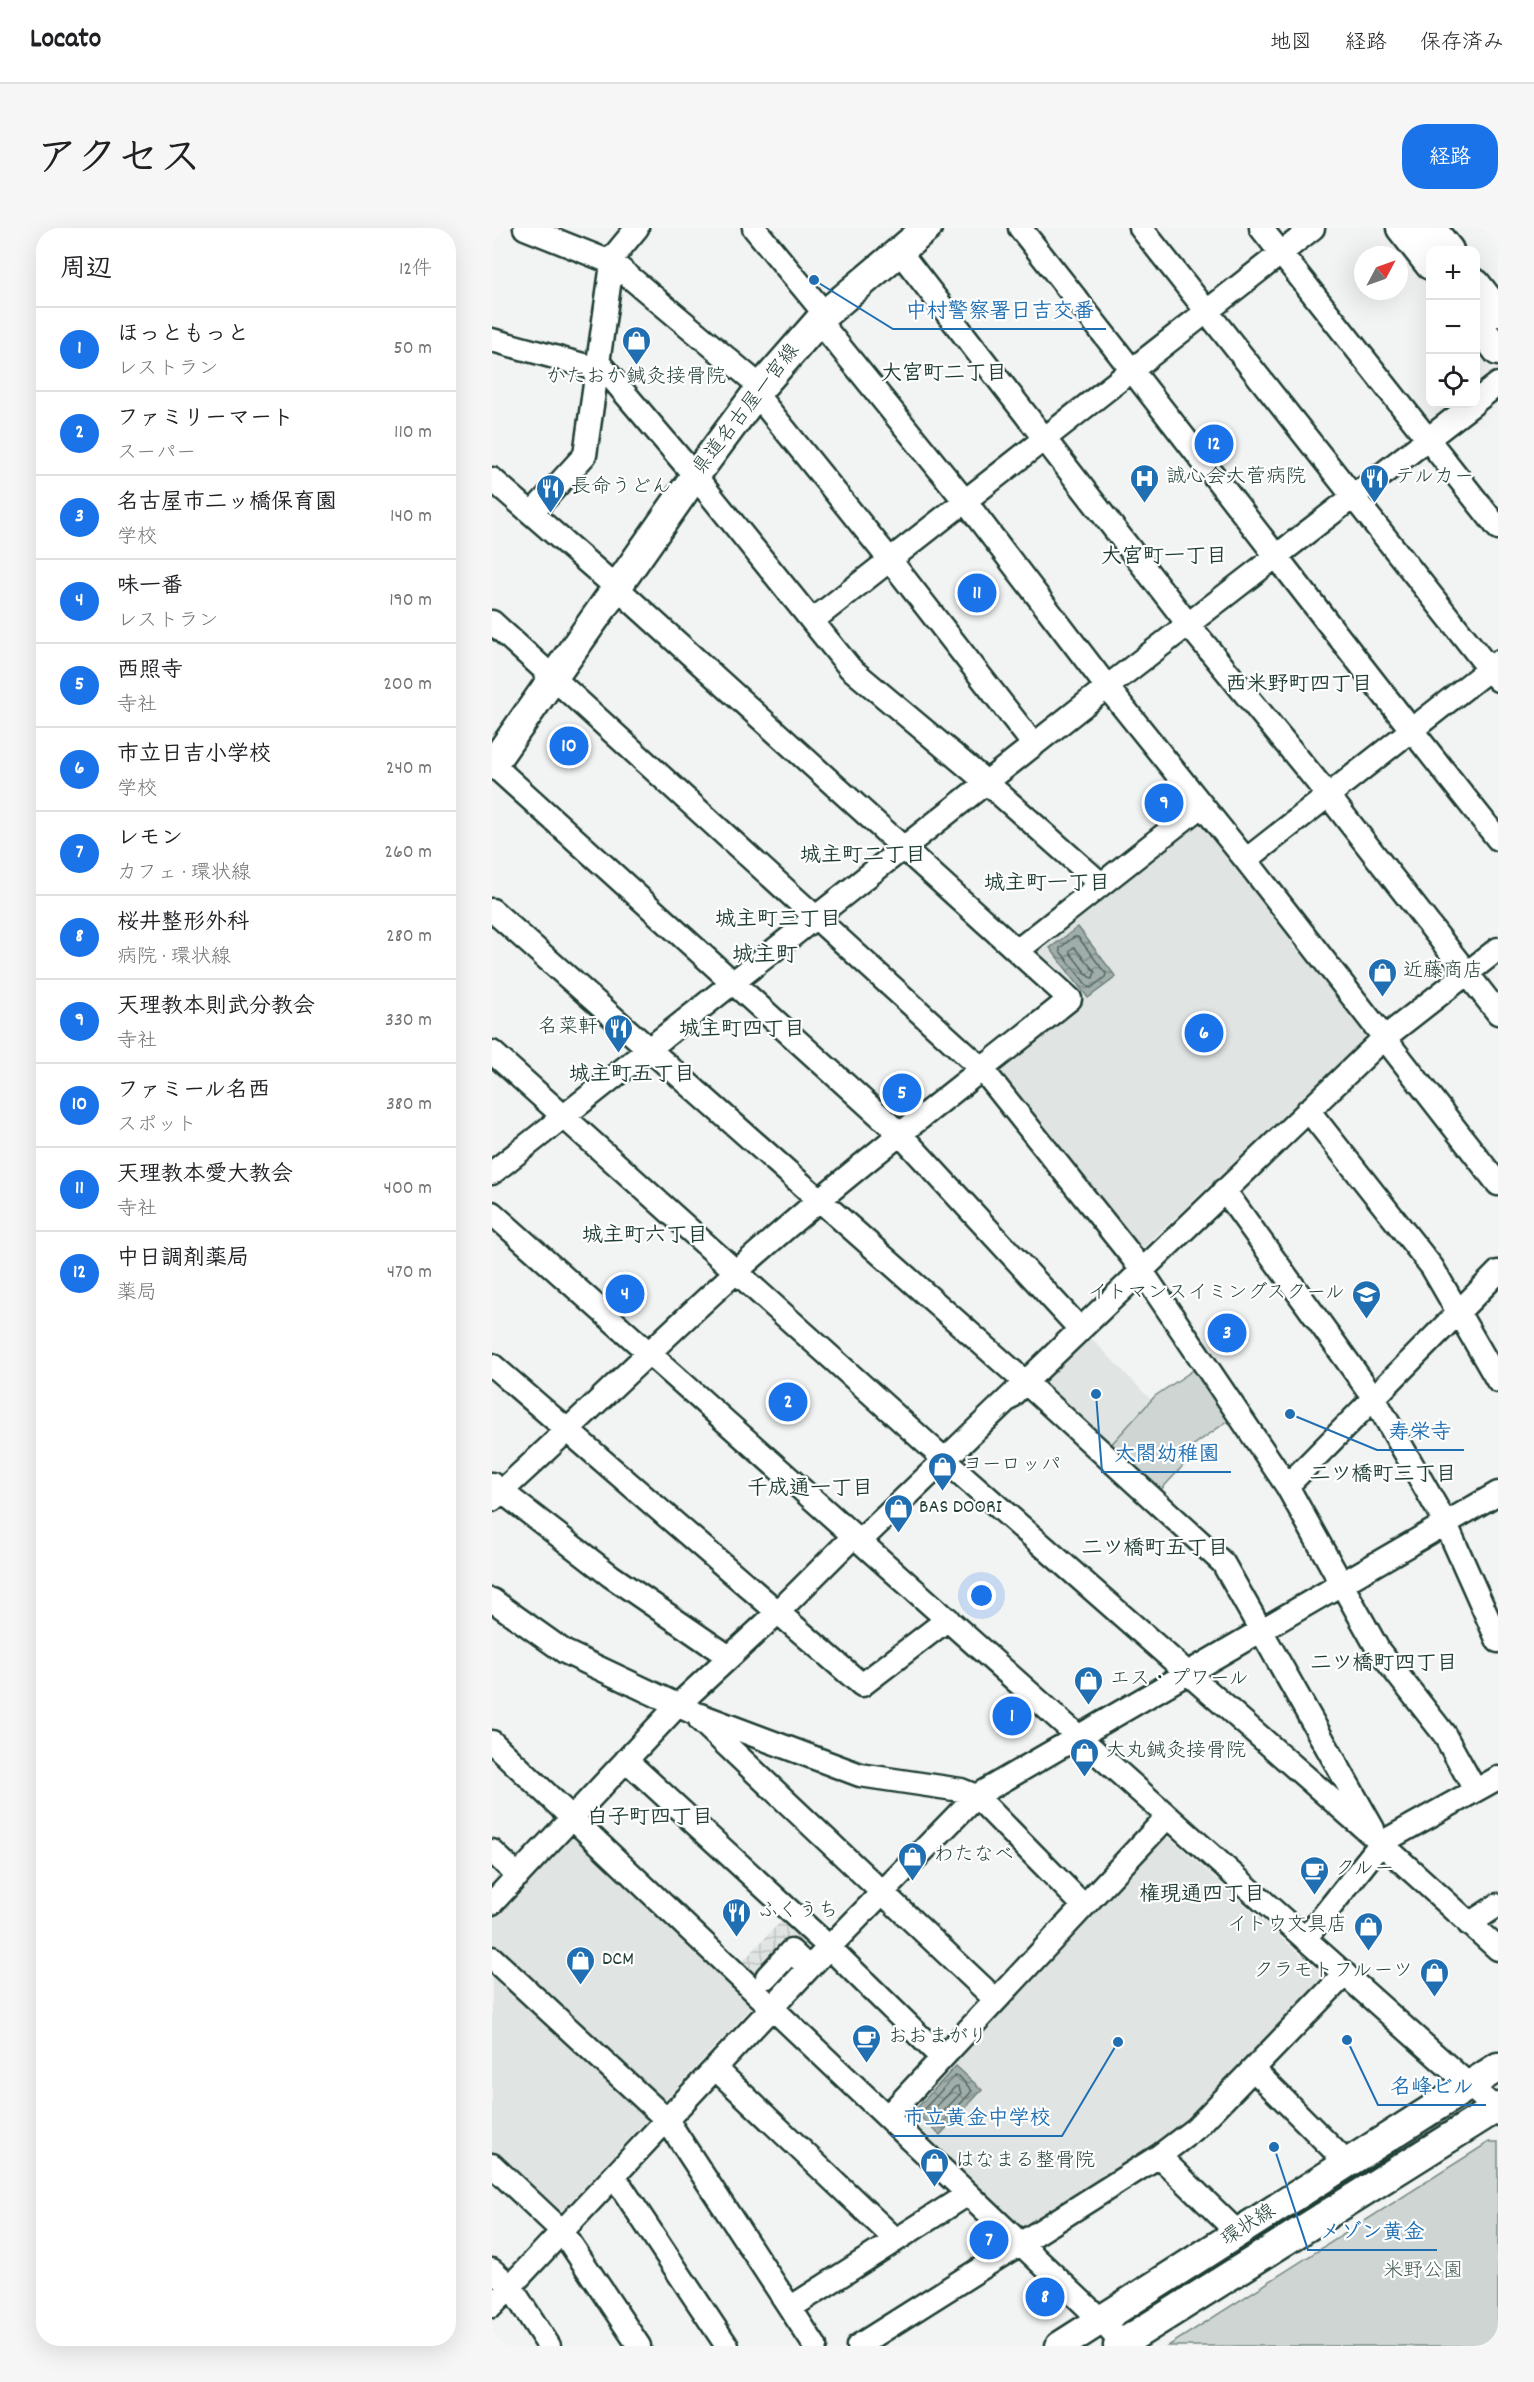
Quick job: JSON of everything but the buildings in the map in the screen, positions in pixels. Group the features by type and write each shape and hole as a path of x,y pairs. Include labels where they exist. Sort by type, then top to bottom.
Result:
{"main road":[{"name":"県道名古屋一宮線","path":"492,765 758,390 822,318 927,228"},
{"path":"1401,228 1426,259"},
{"path":"1431,228 1446,246"},
{"path":"1480,289 1498,312"},
{"path":"1480,327 1498,351"},
{"name":"環状線","path":"1060,2346 1498,2067"},
{"name":"環状線","path":"1121,2345 1497,2108"}],"street":[{"path":"525,228 613,263 758,390 1034,745"},
{"path":"532,513 585,455 613,257 637,228"},
{"path":"754,228 1107,687 1246,860 1498,1184"},
{"path":"1020,228 1133,369 1411,730 1498,839"},
{"path":"1141,228 1352,497 1495,670 1411,730 1246,860"},
{"path":"1261,228 1498,528"},
{"path":"812,621 1313,228"},
{"path":"899,251 1188,624 1328,795 1498,1013"},
{"path":"492,340 598,366 695,476 850,668 986,782 1101,884"},
{"path":"1480,398 1498,384"},
{"path":"492,1173 1107,687 1467,408"},
{"path":"492,479 617,588 1070,999 818,1201 736,1272 567,1432 495,1492 611,1576 729,1657"},
{"path":"492,622 982,1069 1142,1270 1287,1486 1379,1651 1444,1734 1475,1790"},
{"path":"492,765 900,1134 1080,1329"},
{"path":"1017,951 1202,805"},
{"path":"492,910 1025,1383 1223,1563 1381,1843"},
{"path":"492,1903 626,1760 685,1709 729,1657 945,1460 1384,1038 1498,949"},
{"path":"492,1052 945,1460 1381,1843 1498,1949"},
{"path":"1308,1110 1432,1266 1498,1380"},
{"path":"1224,1190 1374,1398 1446,1524 1498,1641"},
{"path":"492,1213 1497,2108"},
{"path":"1287,1486 1498,1272"},
{"path":"492,1365 862,1685 948,1620"},
{"path":"492,2306 809,1968 976,1796 1498,1493"},
{"path":"492,1600 565,1652 685,1709 860,1774 961,1790 976,1796 1084,1906"},
{"path":"685,1709 996,2000"},
{"path":"492,1742 1101,2320 1121,2345"},
{"path":"626,1760 829,1947 942,2058"},
{"path":"1305,1939 1381,1843 1498,1778"},
{"path":"887,2117 1168,1816"},
{"path":"492,1851 518,1876"},
{"path":"1469,1924 1498,1905"},
{"path":"767,1977 791,1951 809,1968"},
{"path":"492,1958 667,2120 815,2346"},
{"path":"858,2346 1159,2156 1196,2128 1345,1974"},
{"path":"715,2068 895,2240"},
{"path":"1254,2070 1347,2163"},
{"path":"1159,2156 1238,2233"},
{"path":"492,2165 562,2231 639,2346"},
{"path":"614,2176 727,2346"},
{"path":"790,2308 968,2194"},
{"path":"492,2270 510,2286 549,2346"}],"shaded area":[{"path":"1202,818 1369,1035 1145,1246 1138,1247 999,1070 999,1064 1081,999 1032,955 1030,948"},
{"path":"1087,1334 1151,1400 1108,1448 1040,1388 1044,1374"},
{"path":"565,1834 574,1834 751,2001 751,2008 560,2213 555,2214 492,2155 492,1914"},
{"path":"1159,1835 1169,1837 1323,1975 1325,1985 1188,2126 1024,2229 907,2118 907,2107"},
{"path":"786,1916 813,1941 769,1987 742,1962"}],"green space":[{"path":"1198,1367 1232,1418 1188,1449 1192,1456 1157,1494 1108,1448 1155,1396"},
{"name":"米野公園","path":"1489,2142 1498,2142 1498,2346 1168,2346"}],"water":[{"path":"1078,927 1116,977 1088,998 1050,948"},
{"path":"956,2066 982,2090 940,2135 914,2111"}],"place":[{"name":"中村警察署日吉交番","path":"814,280"},
{"name":"かたおか鍼灸接骨院","path":"636,366"},
{"name":"中日調剤薬局","path":"1214,444"},
{"name":"誠心会大菅病院","path":"1145,504"},
{"name":"テルカー","path":"1374,504"},
{"name":"長命うどん","path":"550,514"},
{"name":"天理教本愛大教会","path":"977,593"},
{"name":"ファミール名西","path":"569,746"},
{"name":"天理教本則武分教会","path":"1164,803"},
{"name":"近藤商店","path":"1382,998"},
{"name":"市立日吉小学校","path":"1204,1033"},
{"name":"名菜軒","path":"619,1054"},
{"name":"西照寺","path":"902,1093"},
{"name":"味一番","path":"625,1294"},
{"name":"イトマンスイミングスクール","path":"1366,1320"},
{"name":"名古屋市二ッ橋保育園","path":"1227,1333"},
{"name":"太閤幼稚園","path":"1096,1394"},
{"name":"ファミリーマート","path":"788,1402"},
{"name":"寿栄寺","path":"1290,1414"},
{"name":"ヨーロッパ","path":"942,1492"},
{"name":"BAS DOORI","path":"898,1534"},
{"name":"エス・プワール","path":"1089,1706"},
{"name":"ほっともっと","path":"1012,1716"},
{"name":"大丸鍼灸接骨院","path":"1085,1778"},
{"name":"わたなべ","path":"913,1882"},
{"name":"クルー","path":"1314,1896"},
{"name":"ふくうち","path":"737,1938"},
{"name":"イトウ文具店","path":"1368,1952"},
{"name":"DCM","path":"581,1986"},
{"name":"クラモトフルーツ","path":"1434,1998"},
{"name":"名峰ビル","path":"1347,2040"},
{"name":"市立黄金中学校","path":"1118,2042"},
{"name":"おおまがり","path":"867,2064"},
{"name":"メゾン黄金","path":"1274,2147"},
{"name":"はなまる整骨院","path":"934,2188"},
{"name":"レモン","path":"989,2240"},
{"name":"桜井整形外科","path":"1045,2297"}],"district":[{"name":"大宮町二丁目","path":"944,375"},
{"name":"大宮町一丁目","path":"1164,558"},
{"name":"西米野町四丁目","path":"1299,686"},
{"name":"城主町二丁目","path":"863,857"},
{"name":"城主町一丁目","path":"1047,885"},
{"name":"城主町三丁目","path":"778,921"},
{"name":"城主町","path":"765,956"},
{"name":"城主町四丁目","path":"742,1031"},
{"name":"城主町五丁目","path":"632,1076"},
{"name":"城主町六丁目","path":"645,1237"},
{"name":"二ツ橋町三丁目","path":"1383,1476"},
{"name":"千成通一丁目","path":"810,1490"},
{"name":"二ツ橋町五丁目","path":"1155,1550"},
{"name":"二ツ橋町四丁目","path":"1384,1665"},
{"name":"白子町四丁目","path":"650,1819"},
{"name":"権現通四丁目","path":"1202,1896"}]}
